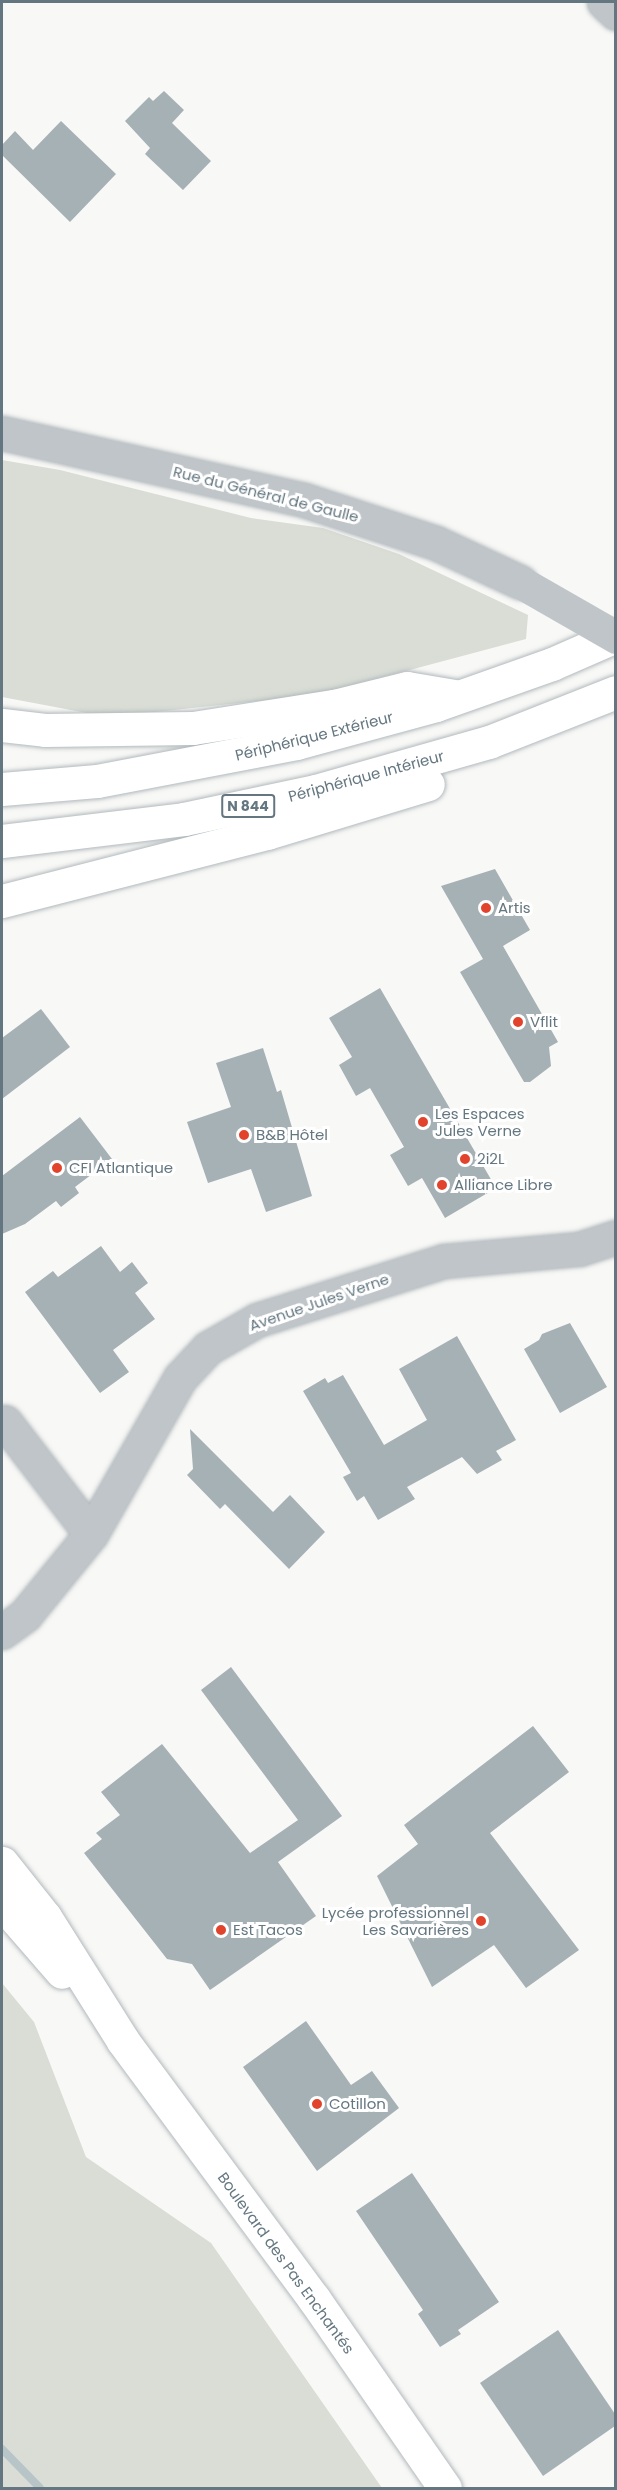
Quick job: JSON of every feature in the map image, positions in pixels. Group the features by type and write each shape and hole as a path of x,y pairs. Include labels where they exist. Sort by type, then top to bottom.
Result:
{"main road":[{"name":"Périphérique Extérieur","path":"2,789 97,781 194,764 351,729 459,697 615,636"},
{"path":"2,724 45,730 193,728 334,706 407,688 459,697"},
{"name":"Périphérique Intérieur","path":"2,841 184,819 316,791 489,742 615,692"},
{"path":"2,901 267,833 452,777 489,742"},
{"name":"Boulevard des Pas Enchantés","path":"2,1863 45,1917 123,2041 314,2299 445,2488"},
{"name":"Boulevard des Pas Enchantés","path":"2,1903 123,2041"}],"street":[{"path":"604,2 615,13"},
{"name":"Rue du Général de Gaulle","path":"2,433 304,500 436,543 520,582 615,636"},
{"name":"Avenue Jules Verne","path":"2,1632 25,1615 91,1534 180,1378 218,1342 257,1320 444,1260 579,1249 615,1237"},
{"path":"5,1422 91,1534"}],"shaded area":[{"path":"2,460 60,470 251,518 323,528 399,554 528,615 526,639 316,695 108,717 2,697"},
{"path":"2,1983 34,2022 86,2157 211,2243 382,2488 2,2488"}],"building":[{"path":"164,91 184,110 172,123 211,161 183,190 145,154 150,148 125,121 149,97 153,101"},
{"path":"61,121 116,174 70,222 2,155 2,145 15,131 33,150"},
{"path":"495,869 530,930 503,946 558,1042 549,1047 551,1066 530,1082 524,1082 460,972 483,959 441,886"},
{"name":"Les Espaces Jules Verne","path":"380,988 496,1188 445,1218 422,1178 408,1186 390,1155 404,1147 370,1088 356,1096 339,1065 352,1057 329,1018"},
{"path":"41,1009 70,1047 2,1099 2,1038"},
{"name":"B&B Hôtel","path":"263,1048 277,1092 281,1090 312,1196 266,1212 251,1169 208,1183 187,1122 231,1107 216,1063"},
{"name":"CFI Atlantique","path":"80,1117 112,1159 75,1187 79,1193 61,1207 56,1201 25,1224 2,1234 2,1176"},
{"path":"101,1246 120,1272 132,1262 148,1283 135,1293 155,1319 113,1350 129,1372 100,1393 25,1292 53,1271 58,1277"},
{"path":"570,1323 607,1387 560,1413 524,1349 539,1340 542,1334"},
{"path":"457,1336 516,1440 496,1451 502,1460 477,1474 462,1457 407,1487 415,1499 378,1520 364,1496 357,1501 343,1477 351,1473 303,1391 325,1378 328,1383 343,1375 384,1445 427,1420 399,1369"},
{"path":"190,1429 273,1512 290,1495 325,1532 289,1569 225,1504 220,1509 187,1475 193,1469"},
{"path":"231,1667 342,1816 278,1862 316,1916 210,1990 192,1964 167,1959 84,1853 102,1839 96,1833 120,1815 101,1792 162,1744 250,1853 298,1820 201,1690"},
{"path":"533,1726 569,1772 490,1833 579,1950 526,1988 494,1945 432,1987 377,1876 418,1844 404,1825"},
{"name":"Cotillon","path":"306,2021 351,2085 372,2071 399,2108 317,2171 243,2067"},
{"path":"412,2173 499,2302 458,2330 461,2334 440,2347 418,2314 423,2310 356,2211"},
{"path":"558,2330 615,2414 615,2426 543,2476 480,2383"}],"waterway":[{"path":"2,2449 40,2488"}],"place":[{"name":"Artis","path":"486,908"},
{"name":"Vflit","path":"518,1022"},
{"name":"Les Espaces Jules Verne","path":"423,1122"},
{"name":"B&B Hôtel","path":"244,1135"},
{"name":"2i2L","path":"465,1159"},
{"name":"CFI Atlantique","path":"57,1168"},
{"name":"Alliance Libre","path":"442,1185"},
{"name":"Lycée professionnel Les Savarières","path":"481,1921"},
{"name":"Est Tacos","path":"221,1930"},
{"name":"Cotillon","path":"317,2104"}]}
